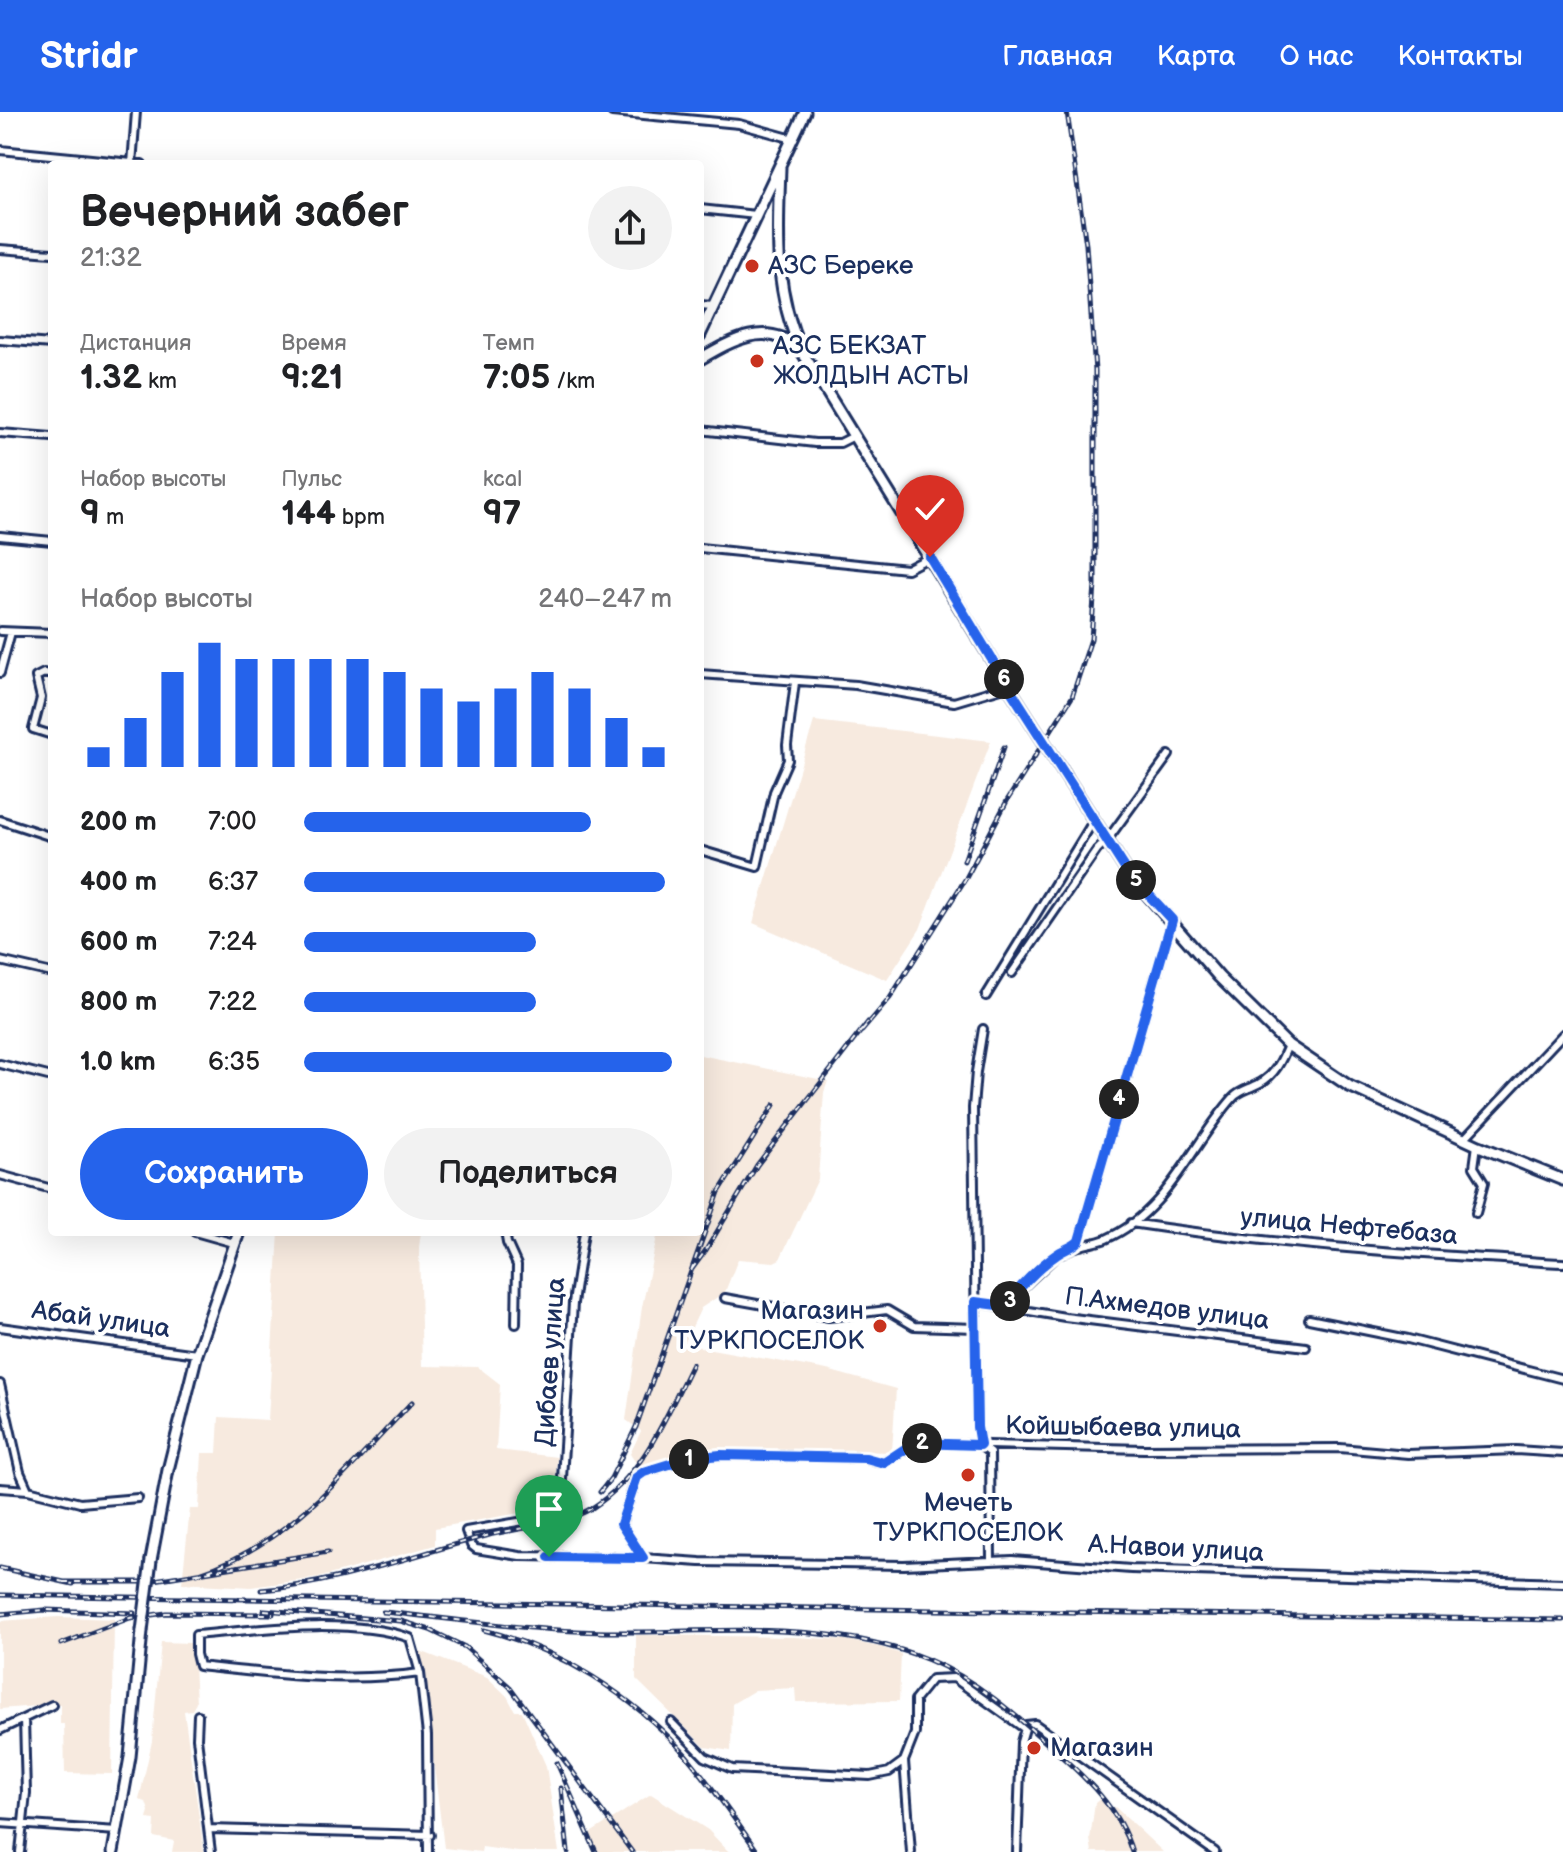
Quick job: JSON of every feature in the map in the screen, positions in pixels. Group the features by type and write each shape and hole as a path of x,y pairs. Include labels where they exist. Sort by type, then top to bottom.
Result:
{"street":[{"path":"132,160 136,112"},
{"path":"612,112 739,124 793,139"},
{"path":"704,326 805,112"},
{"path":"0,150 94,160"},
{"path":"780,167 776,228 778,268 790,328 1008,686 1126,870 1219,977 1288,1045 1349,1086 1477,1145 1563,1180"},
{"path":"704,209 756,215"},
{"path":"0,249 48,253"},
{"path":"704,305 713,306"},
{"path":"704,357 753,333 778,336 801,350"},
{"path":"0,340 48,344"},
{"path":"704,430 815,443 840,443 854,436"},
{"path":"0,433 48,437"},
{"path":"0,536 48,541"},
{"path":"704,548 907,569 930,557"},
{"path":"0,631 48,633"},
{"path":"0,673 11,632"},
{"path":"48,674 36,677 41,698 33,729 48,734"},
{"path":"704,674 856,685 954,702 1008,686"},
{"path":"704,851 757,867 774,792 788,760 795,682"},
{"path":"1012,973 1097,850 1169,755"},
{"path":"0,820 48,836"},
{"path":"986,996 1094,820"},
{"path":"1072,1248 1079,1241 1172,920"},
{"path":"0,961 48,972"},
{"path":"983,1029 973,1108 975,1302 977,1427 980,1445 990,1453 991,1560"},
{"path":"1464,1139 1563,1034"},
{"path":"1006,1306 1057,1255 1106,1239 1158,1201 1217,1116 1238,1093 1263,1082 1279,1066 1288,1045"},
{"path":"0,1064 48,1076"},
{"name":"улица Нефтебаза","path":"1476,1213 1484,1183 1474,1167 1477,1145"},
{"path":"0,1175 48,1188"},
{"name":"улица Нефтебаза","path":"1131,1223 1348,1249 1563,1263"},
{"path":"209,1236 234,1243"},
{"path":"113,1852 124,1798 151,1560 168,1470 197,1354 237,1236"},
{"name":"Дибаев улица","path":"506,1236 517,1265 516,1324"},
{"name":"Дибаев улица","path":"562,1495 573,1303 583,1236"},
{"path":"725,1298 829,1317 887,1310 914,1326 976,1328"},
{"name":"П.Ахмедов улица","path":"975,1302 1065,1317 1306,1347"},
{"path":"1309,1319 1424,1343 1563,1379"},
{"name":"Абай улица","path":"0,1327 197,1354"},
{"path":"0,1384 20,1472 28,1490"},
{"name":"Койшыбаева улица","path":"643,1558 621,1524 633,1484 644,1472 686,1459 720,1455 866,1458 884,1463 914,1443 1144,1449 1340,1448 1408,1454 1516,1450 1563,1453"},
{"path":"0,1488 28,1490 80,1503 138,1498"},
{"name":"А.Навои улица","path":"562,1495 560,1510 553,1516 466,1531 471,1545 486,1552 520,1556 904,1565 991,1560 1131,1569 1563,1583"},
{"path":"420,1673 351,1677 260,1673 199,1666 196,1635 265,1628 388,1630 410,1638 420,1673 427,1735 428,1852"},
{"path":"911,1852 904,1761 915,1733 915,1700 932,1679 954,1678 1025,1729"},
{"path":"0,1730 52,1705"},
{"path":"198,1715 197,1738 211,1852"},
{"path":"20,1852 27,1758 24,1719"},
{"path":"671,1722 705,1757 732,1769 870,1776 889,1772 904,1761"},
{"path":"1017,1852 1019,1767 1026,1725 1035,1724 1215,1852"},
{"path":"0,1823 117,1831"},
{"path":"209,1829 430,1835"}],"shaded area":[{"path":"814,721 991,741 920,929 887,980 753,923"},
{"path":"704,1056 828,1081 824,1092 818,1179 780,1259 774,1262 738,1259 725,1292 701,1308 684,1344 827,1370 896,1389 892,1452 705,1448 657,1465 638,1466 630,1454 641,1431 626,1420 642,1307 657,1236 704,1236"},
{"path":"279,1236 420,1236 422,1366 478,1367 500,1384 496,1450 557,1457 553,1507 435,1528 435,1545 318,1578 251,1587 182,1583 190,1509 199,1509 202,1453 217,1453 219,1417 268,1420"},
{"path":"58,1617 114,1619 112,1774 65,1773 64,1724 60,1724 60,1704 0,1709 0,1621"},
{"path":"636,1635 793,1637 845,1640 880,1647 901,1654 899,1701 796,1702 795,1688 755,1690 732,1704 731,1751 705,1747 636,1679"},
{"path":"161,1642 190,1643 193,1647 196,1703 192,1710 184,1711 204,1852 172,1852 174,1841 154,1837 155,1820 147,1819 149,1811 146,1802 139,1800 152,1741"},
{"path":"420,1651 487,1677 507,1696 515,1711 522,1711 546,1766 559,1852 518,1852 482,1847 481,1852 444,1848"},
{"path":"651,1794 708,1830 729,1852 595,1852 589,1834"},
{"path":"1101,1798 1111,1809 1115,1807 1163,1852 1092,1852 1090,1839 1095,1803"}],"railway":[{"path":"862,1031 890,998 966,878 1008,799 1072,697 1091,639 1095,585 1095,371 1086,245 1067,112"},
{"path":"964,861 1004,747"},
{"path":"692,1269 757,1165 868,1022"},
{"path":"704,1234 719,1192 774,1105"},
{"path":"600,1492 611,1478 636,1427 703,1236"},
{"path":"261,1590 318,1582 486,1536 581,1514 610,1494 640,1462 663,1424 692,1364"},
{"path":"197,1574 230,1561 289,1524 340,1478 412,1402"},
{"path":"63,1582 142,1582 328,1552"},
{"path":"0,1568 73,1584"},
{"path":"0,1595 1563,1620"},
{"path":"0,1614 45,1610 134,1613"},
{"path":"264,1610 401,1621 430,1630 465,1647 510,1687 632,1852"},
{"path":"383,1612 578,1631 811,1633 891,1647 929,1660 963,1677 1024,1723 1100,1794 1119,1821 1132,1852"},
{"path":"61,1644 130,1618 166,1613 273,1614"},
{"path":"484,1630 512,1638 567,1662 642,1712 695,1765 758,1852"},
{"path":"557,1763 596,1852"},
{"path":"561,1788 568,1852"}],"place":[{"name":"АЗС Береке","path":"752,266"},
{"name":"АЗС БЕКЗАТ ЖОЛДЫН АСТЫ","path":"757,361"},
{"name":"Магазин ТУРКПОСЕЛОК","path":"880,1326"},
{"name":"Мечеть ТУРКПОСЕЛОК","path":"968,1475"},
{"name":"Магазин","path":"1034,1748"}],"route":[{"path":"549,1557 643,1558 621,1524 633,1484 644,1472 669,1467 686,1459 720,1455 823,1457 866,1458 884,1463 914,1443 980,1445 975,1302 1006,1306 1057,1255 1079,1241 1172,920 1126,870 930,557"}]}
